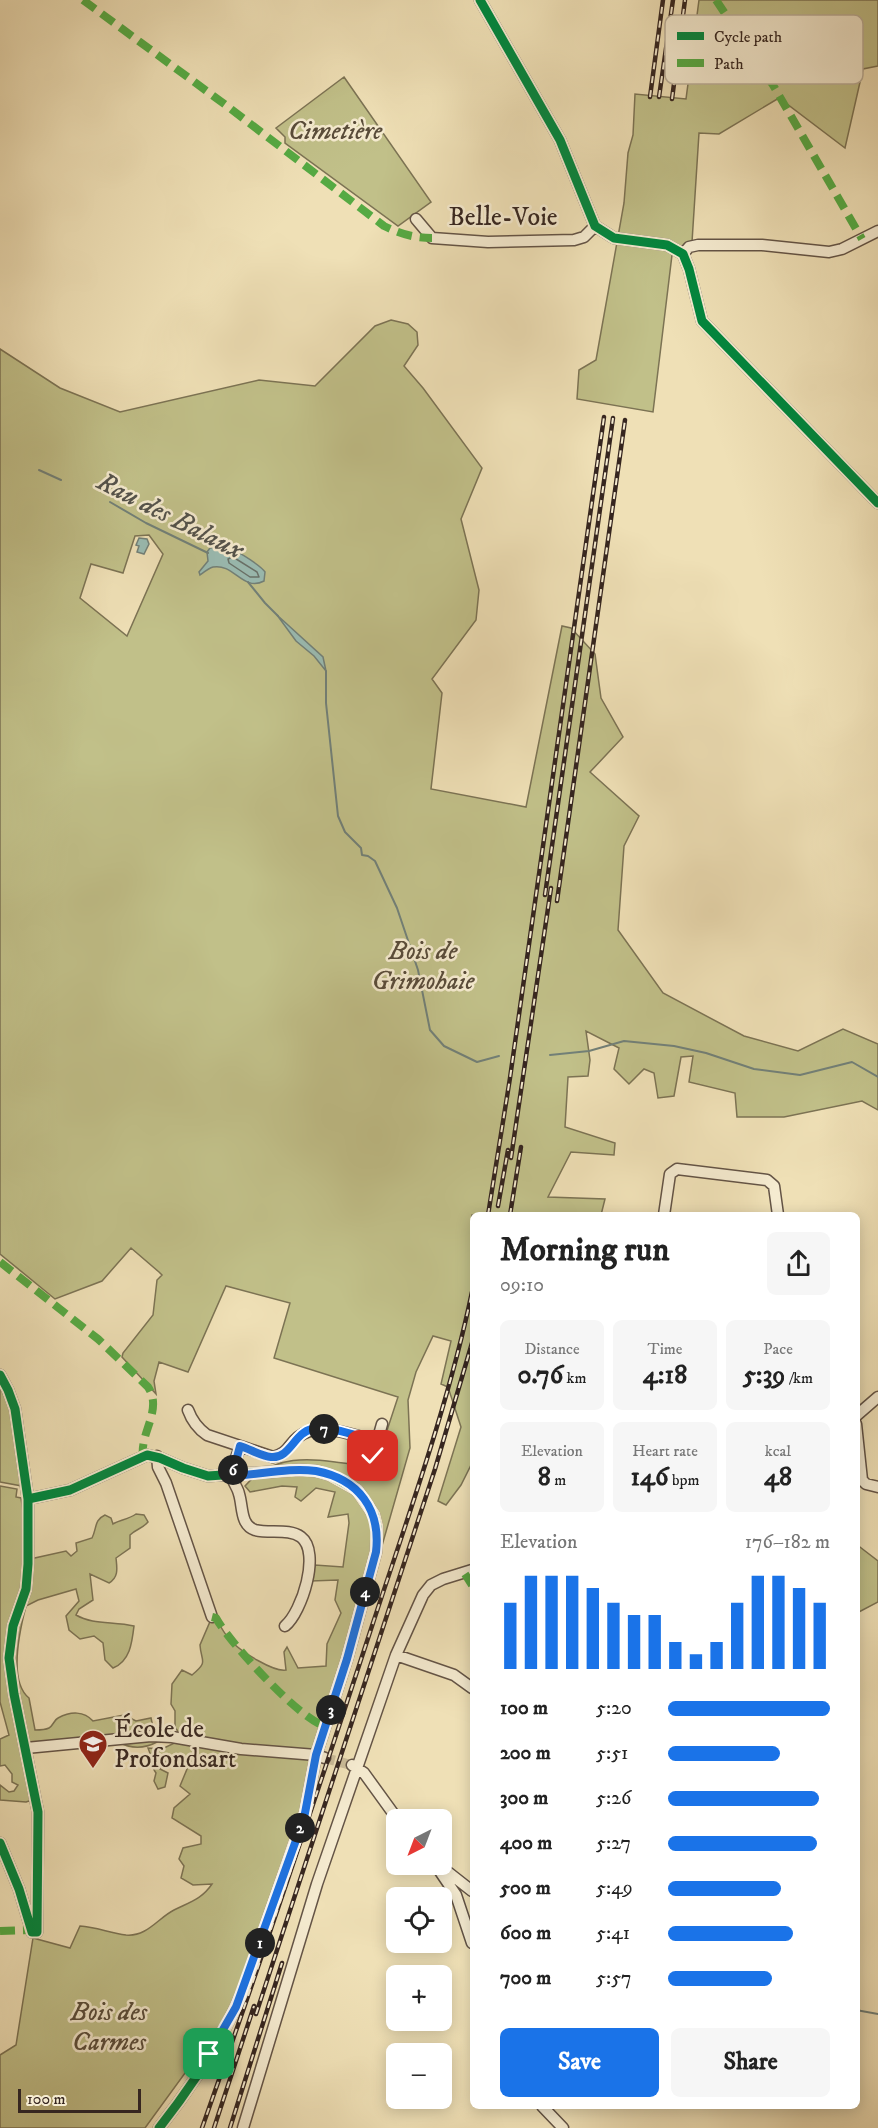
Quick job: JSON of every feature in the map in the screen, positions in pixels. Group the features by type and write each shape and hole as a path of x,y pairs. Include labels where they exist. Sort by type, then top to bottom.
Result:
{"street":[{"path":"480,0 560,140 595,226 614,238 668,245 683,254 702,321 878,503"},
{"name":"Belle-Voie","path":"416,219 432,238 472,242 574,240 584,237 595,226"},
{"path":"683,254 689,248 698,245 762,246 834,251 878,231"},
{"path":"664,1212 670,1174 672,1170 677,1169 767,1180 774,1186 778,1212"},
{"path":"0,1375 9,1390 15,1409 28,1499 26,1589 14,1626 9,1658 14,1694 35,1794 39,1828 37,1932 32,1932 19,1889 0,1843"},
{"path":"860,1408 878,1397"},
{"path":"188,1410 198,1429 207,1435 273,1457 284,1454 295,1439 311,1429 323,1429 377,1441"},
{"path":"373,1456 382,1424"},
{"path":"240,1446 232,1476 240,1494 244,1520 257,1530 297,1534 305,1541 308,1548 309,1568 303,1595 295,1616 285,1626"},
{"path":"28,1499 60,1494 143,1456 157,1456 208,1476 299,1470 330,1475 357,1490 374,1515 377,1527 376,1552 305,1813 236,2007 223,2032 159,2128"},
{"path":"157,1456 158,1467 166,1483 212,1617"},
{"path":"860,1461 862,1480 866,1484 878,1487"},
{"path":"243,2128 356,1763 396,1655 423,1595 431,1585 470,1571"},
{"path":"396,1655 454,1675 470,1687"},
{"path":"26,1748 151,1736 171,1737 242,1749 321,1756"},
{"path":"356,1763 390,1809"},
{"path":"444,1875 456,1895 470,1937"},
{"path":"451,1875 470,1889"},
{"path":"545,2109 563,2128"}],"green space":[{"path":"699,0 878,0 878,66 863,69 863,15 697,15"},
{"name":"Cimetière","path":"344,77 431,202 398,226 285,143 285,137 276,128"},
{"path":"688,84 860,84 845,148 779,98 719,134 699,133 692,242 672,255 653,412 577,399 579,370 596,360 624,203 628,153 633,135 635,94 686,99"},
{"name":"Bois de Grimohaie","path":"391,320 408,324 417,332 418,345 404,366 482,468 461,519 479,590 476,620 432,679 442,693 431,789 526,807 562,626 571,628 595,654 601,698 623,737 590,772 639,816 624,846 618,930 663,993 744,1036 798,1051 843,1029 878,1044 878,1110 862,1101 784,1117 737,1117 735,1093 689,1082 693,1056 681,1057 674,1096 658,1098 654,1073 644,1069 629,1084 614,1069 619,1048 586,1031 590,1060 588,1076 568,1077 565,1127 615,1143 614,1155 571,1152 548,1197 605,1199 602,1212 470,1212 470,1467 461,1485 446,1505 438,1501 461,1427 448,1387 441,1384 451,1341 433,1336 416,1372 408,1400 410,1448 371,1584 300,1822 236,2003 145,2128 0,2128 0,2055 16,2045 33,1938 70,1948 80,1926 126,1935 140,1933 168,1913 200,1897 212,1884 193,1885 181,1878 184,1866 179,1859 183,1848 201,1844 201,1836 172,1818 174,1808 190,1794 180,1786 192,1757 169,1758 160,1769 168,1773 165,1787 158,1789 154,1781 156,1773 148,1748 162,1749 183,1739 175,1727 175,1711 171,1704 172,1684 182,1670 192,1675 201,1667 203,1661 200,1645 212,1617 216,1618 230,1640 266,1665 286,1670 284,1652 287,1647 298,1668 326,1666 327,1644 341,1613 335,1600 338,1580 311,1581 315,1565 343,1567 349,1523 348,1514 328,1517 335,1492 316,1488 301,1501 295,1497 297,1487 282,1486 250,1492 245,1486 259,1473 274,1465 290,1461 323,1460 375,1467 398,1397 274,1358 290,1303 226,1286 188,1372 159,1362 154,1381 156,1394 122,1357 153,1315 157,1280 162,1275 159,1272 131,1248 102,1281 55,1299 0,1254 0,349 60,388 120,412 259,380 315,386 375,326","holes":["149,535 163,554 127,636 80,598 91,564 123,573 135,536"]},
{"path":"0,1386 10,1410 22,1486 0,1482"},
{"path":"0,1486 17,1489 16,1497 21,1498 30,1559 66,1551 71,1556 77,1551 76,1543 92,1538 97,1522 105,1515 111,1518 113,1524 136,1514 144,1515 148,1522 130,1535 130,1548 116,1558 117,1572 112,1581 109,1583 90,1574 93,1600 79,1609 76,1615 97,1622 134,1626 131,1645 123,1661 113,1668 105,1660 103,1643 94,1636 80,1639 69,1630 66,1616 79,1601 76,1589 38,1600 26,1606 17,1654 17,1667 19,1680 29,1698 35,1730 49,1728 58,1718 72,1713 86,1715 93,1721 124,1715 136,1721 151,1718 153,1727 151,1736 157,1742 138,1747 118,1742 26,1748 36,1799 26,1802 0,1800 0,1785 9,1792 14,1791 18,1785 12,1782 12,1774 5,1765 0,1766 0,1739 9,1735 0,1702"},
{"path":"860,1547 878,1561 878,1602 860,1611"}],"water":[{"path":"139,538 147,539 149,544 144,554 137,552 139,546 136,545"},
{"path":"216,547 224,553 236,552 255,563 265,572 264,581 250,583 220,567 211,568 200,575 199,572 208,561 207,552 210,548"},
{"path":"277,615 323,657 326,671 314,656 296,641"}],"waterway":[{"name":"Rau des Balaux","path":"39,470 61,480"},
{"name":"Rau des Balaux","path":"110,502 146,523 208,553"},
{"name":"Rau des Balaux","path":"248,582 278,616"},
{"name":"Rau des Balaux","path":"326,671 326,703 338,816 345,832 361,848 362,855 375,861 397,908 418,970 430,1030 444,1046 477,1062 499,1056"},
{"path":"550,1055 589,1051 624,1041 674,1046 706,1053 754,1069 800,1075 852,1062 878,1077"},
{"path":"860,2011 878,2014"}],"tunnel":[{"path":"325,1758 351,1765"}],"railway":[{"path":"650,97 663,0"},
{"path":"671,15 673,0"},
{"path":"683,15 685,0"},
{"path":"659,97 665,55"},
{"path":"672,99 674,84"},
{"path":"488,1212 510,1078 604,417"},
{"path":"545,895 613,418"},
{"path":"557,901 625,420"},
{"path":"511,1158 551,888"},
{"path":"510,1212 521,1147"},
{"path":"498,1206 508,1150"},
{"path":"202,2128 413,1502 451,1377 470,1301"},
{"path":"256,2014 435,1469 470,1350"},
{"path":"230,2128 282,1963"},
{"path":"214,2128 254,2006"}],"marked path":[{"path":"83,0 384,226 408,235 432,238"},
{"path":"716,0 726,15"},
{"path":"772,84 862,239"},
{"path":"0,1262 98,1339 148,1387 153,1404 143,1456"},
{"path":"465,1574 470,1582"},
{"path":"212,1617 216,1618 235,1644 283,1696 314,1721 325,1726"},
{"path":"0,1931 32,1930"}],"cycle path":[{"path":"480,0 560,140 595,226 614,238 667,245 683,254 702,321 878,503"},
{"path":"0,1375 15,1409 28,1499 26,1589 13,1626 9,1658 38,1812 37,1932 32,1932 19,1889 0,1843"},
{"path":"28,1499 70,1490 147,1455 208,1476 299,1470 330,1475 357,1490 374,1515 377,1527 376,1552 347,1659 316,1755 305,1813 245,1985 228,2023 207,2059 159,2128"}],"place":[{"name":"École de Profondsart","path":"93,1770"}],"route":[{"path":"209,2054 236,2007 305,1813 316,1755 347,1659 376,1552 377,1540 374,1515 357,1490 346,1482 316,1471 299,1470 232,1476 240,1446 273,1457 284,1454 295,1439 302,1434 311,1429 323,1429 377,1441 373,1456"}],"park label":[{"name":"Bois des Carmes","path":"109,2027"}]}
